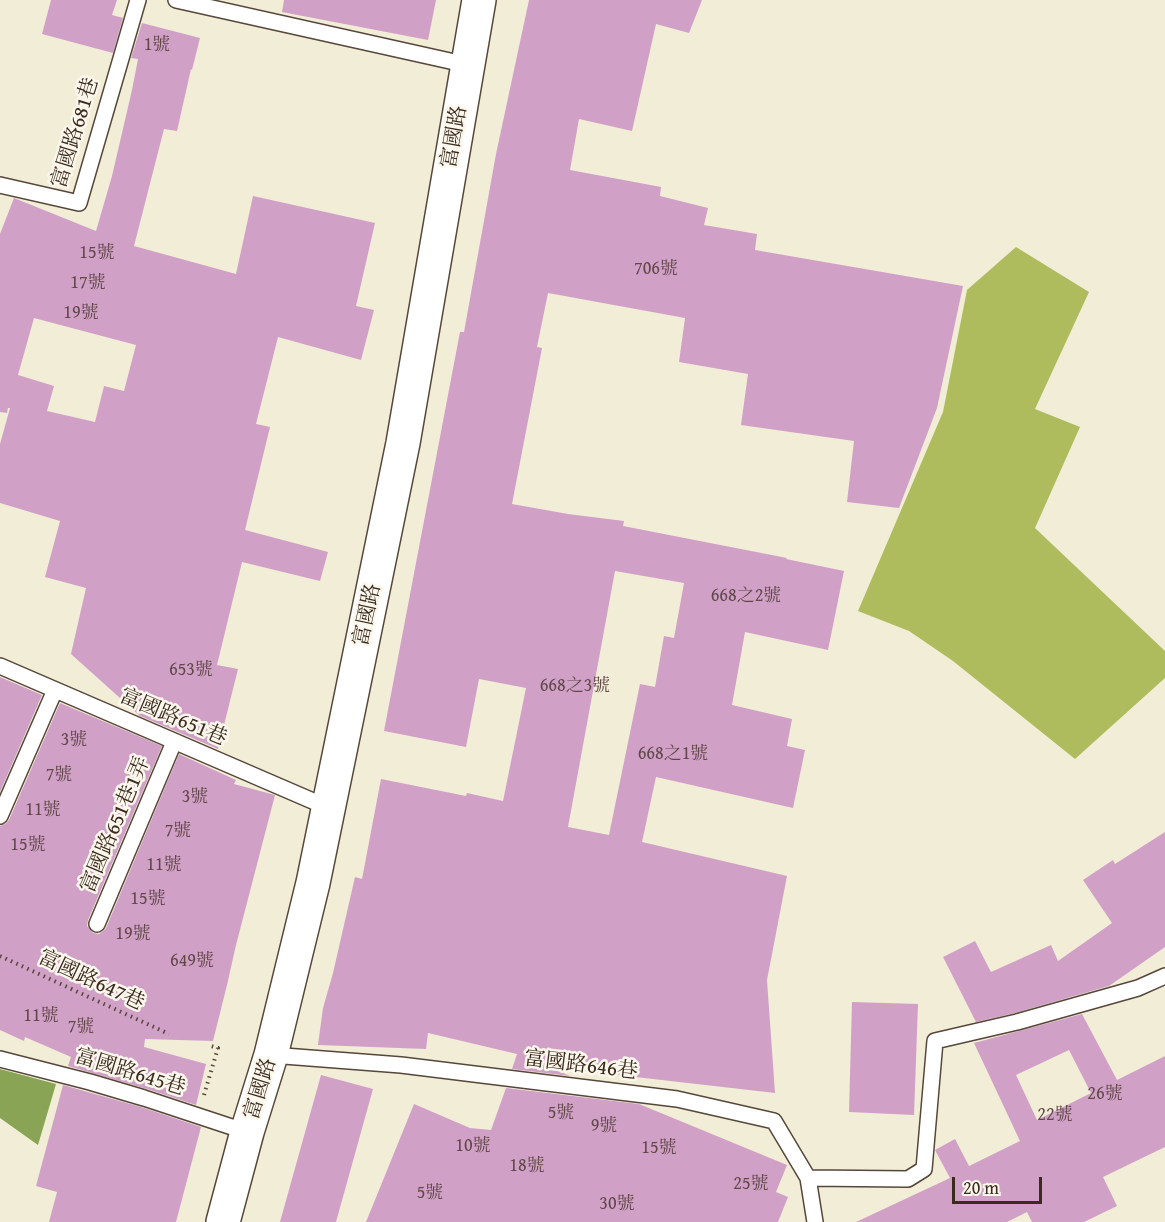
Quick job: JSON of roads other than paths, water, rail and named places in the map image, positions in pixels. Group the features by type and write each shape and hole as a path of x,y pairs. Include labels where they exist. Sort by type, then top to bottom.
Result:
{"street":[{"name":"富國路","path":"223,1222 247,1132 272,1055 329,808 403,443 478,0"}],"lane":[{"name":"富國路681巷","path":"0,184 79,203 138,0"},
{"path":"177,0 468,65"},
{"name":"富國路651巷","path":"0,666 329,808"},
{"path":"0,816 56,690"},
{"name":"富國路651巷1弄","path":"97,924 174,742"},
{"path":"808,1178 908,1179 924,1169 935,1041 1039,1016 1138,988 1165,976"},
{"name":"富國路646巷","path":"272,1055 401,1065 677,1099 774,1121 808,1178 815,1222"},
{"name":"富國路645巷","path":"0,1059 90,1082 247,1132"}]}
